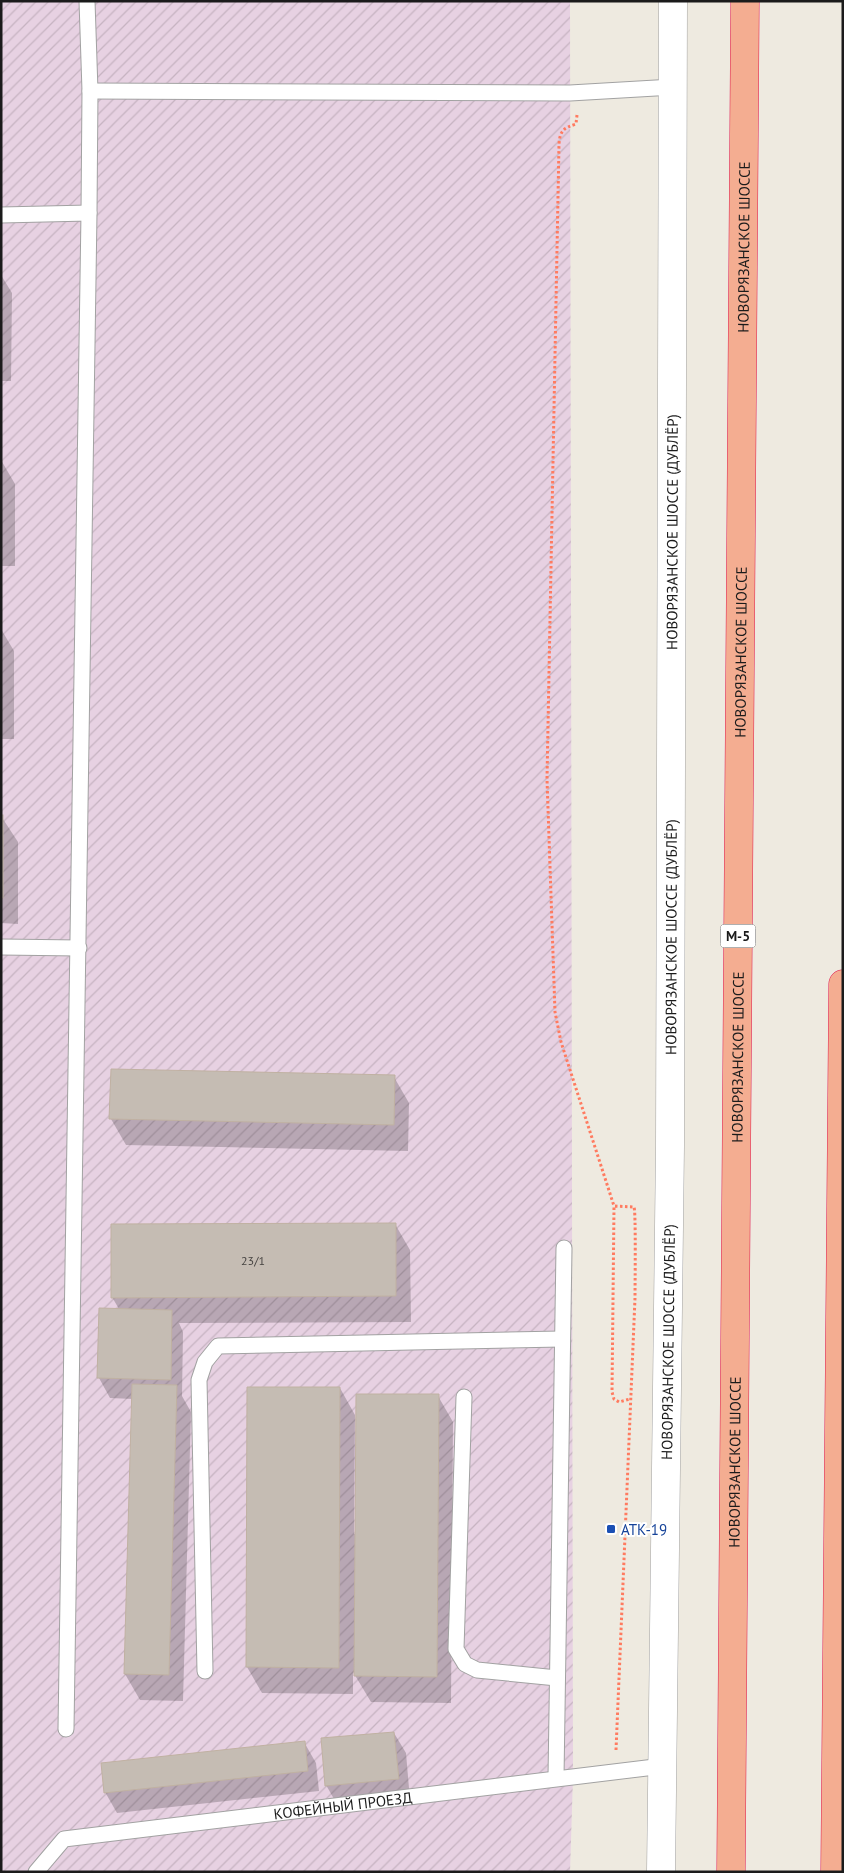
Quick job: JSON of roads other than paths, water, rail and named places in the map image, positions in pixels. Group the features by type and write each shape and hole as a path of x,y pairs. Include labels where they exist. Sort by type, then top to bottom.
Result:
{"highway":[{"name":"НОВОРЯЗАНСКОЕ ШОССЕ","path":"731,1872 745,1"},
{"path":"835,1872 843,984"}],"street":[{"name":"НОВОРЯЗАНСКОЕ ШОССЕ (ДУБЛЁР)","path":"661,1872 664,1766 670,1146 673,1"}],"lane":[{"path":"66,1729 89,213 90,91 87,1"},
{"path":"90,91 578,93 673,87"},
{"path":"1,215 89,213"},
{"path":"1,947 79,948"},
{"path":"556,1778 564,1248"},
{"path":"205,1671 199,1380 205,1362 218,1346 562,1340"},
{"path":"464,1398 456,1649 466,1664 477,1670 558,1678"},
{"name":"КОФЕЙНЫЙ ПРОЕЗД","path":"36,1872 64,1839 664,1766"}],"place":[{"name":"АТК-19","path":"611,1529"}]}
